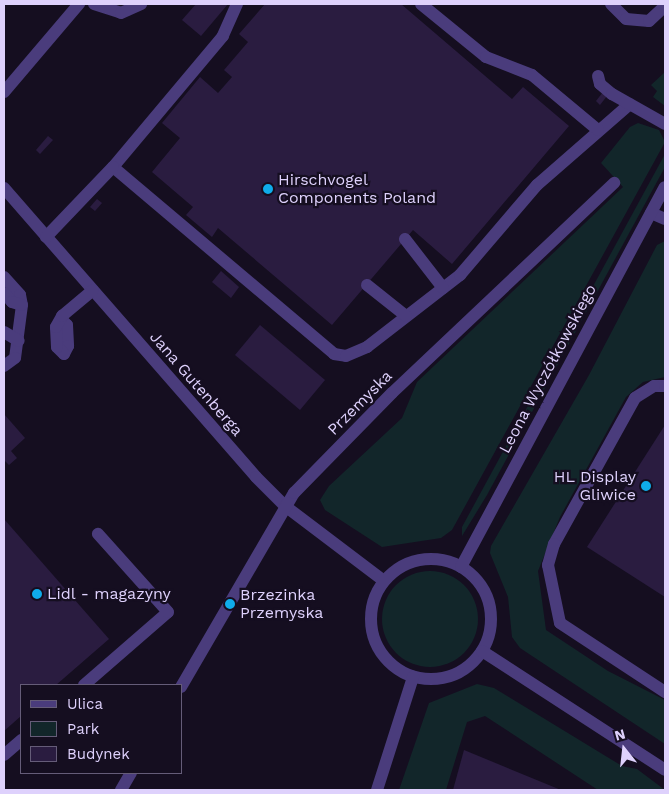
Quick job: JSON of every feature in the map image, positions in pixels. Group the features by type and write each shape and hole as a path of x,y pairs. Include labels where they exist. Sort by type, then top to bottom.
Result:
{"street":[{"path":"4,92 79,4"},
{"path":"94,4 121,13 141,4"},
{"path":"46,237 112,167 223,36 238,4"},
{"path":"421,4 486,57 532,75 598,130"},
{"path":"611,4 626,19 649,21 665,6"},
{"path":"112,167 328,351 346,356 367,347 460,275 537,185 582,149 625,100 665,124"},
{"name":"Przemyska","path":"182,685 285,506 392,393 614,183"},
{"name":"Leona Wyczółkowskiego","path":"461,566 665,187"},
{"name":"Jana Gutenberga","path":"4,188 250,471 285,506 374,576 384,580"},
{"path":"651,214 665,219"},
{"path":"405,239 443,288"},
{"path":"4,277 20,295 22,304 19,341 14,358 4,366"},
{"path":"367,285 406,316"},
{"path":"62,320 62,316 94,290"},
{"path":"4,292 12,302 22,304"},
{"path":"4,332 19,341"},
{"path":"665,386 654,386 635,398 554,544 548,565 560,623 665,692"},
{"path":"85,684 168,612 98,534"},
{"path":"445,559 461,566 480,584 490,608 490,634 482,651 466,668 447,677 413,677 398,671 385,659 373,634 371,611 384,580 401,566 418,560 445,559"},
{"path":"482,651 665,770"},
{"path":"377,790 413,677"},
{"path":"4,755 20,741"},
{"path":"121,790 130,774"}],"green space":[{"path":"665,72 665,106 653,97 657,91 651,85"},
{"path":"638,123 659,130 665,142 452,530 441,538 382,547 325,510 320,500 329,486 402,418 417,382 623,187 601,163 630,127"},
{"path":"665,154 665,167 487,495 462,536 462,527"},
{"path":"665,241 665,377 643,382 626,397 560,517 538,571 546,630 608,671 665,700 665,744 520,648 512,637 508,597 490,553 491,546 589,375 657,245"},
{"path":"430,571 448,575 464,585 474,601 478,619 474,637 464,653 448,663 430,667 412,663 396,653 386,637 382,619 386,601 396,585 412,575"},
{"path":"477,684 494,688 622,766 637,769 665,790 598,790 485,716 467,722 446,790 399,790 429,703"}],"building":[{"path":"196,4 228,4 201,36 182,20"},
{"path":"265,4 401,4 512,99 523,87 569,126 452,264 413,230 332,325 218,228 212,237 186,215 193,207 152,172 180,138 162,123 200,77 218,93 232,77 224,70 248,42 239,34"},
{"path":"603,92 607,96 600,105 596,101"},
{"path":"48,136 53,140 40,154 36,150"},
{"path":"97,199 102,203 95,211 90,207"},
{"path":"221,271 239,287 231,298 212,282"},
{"path":"260,325 325,380 300,410 235,355"},
{"path":"4,414 25,438 11,451 17,458 9,465 4,460"},
{"name":"HL Display Gliwice","path":"665,425 665,597 587,547"},
{"name":"Lidl - magazyny","path":"4,519 109,639 57,684 20,684 20,717 4,731"},
{"path":"464,750 561,790 453,790"}],"place":[{"name":"Hirschvogel Components Poland","path":"268,189"},
{"name":"HL Display Gliwice","path":"646,486"},
{"name":"Lidl - magazyny","path":"37,594"},
{"name":"Brzezinka Przemyska","path":"230,604"}]}
